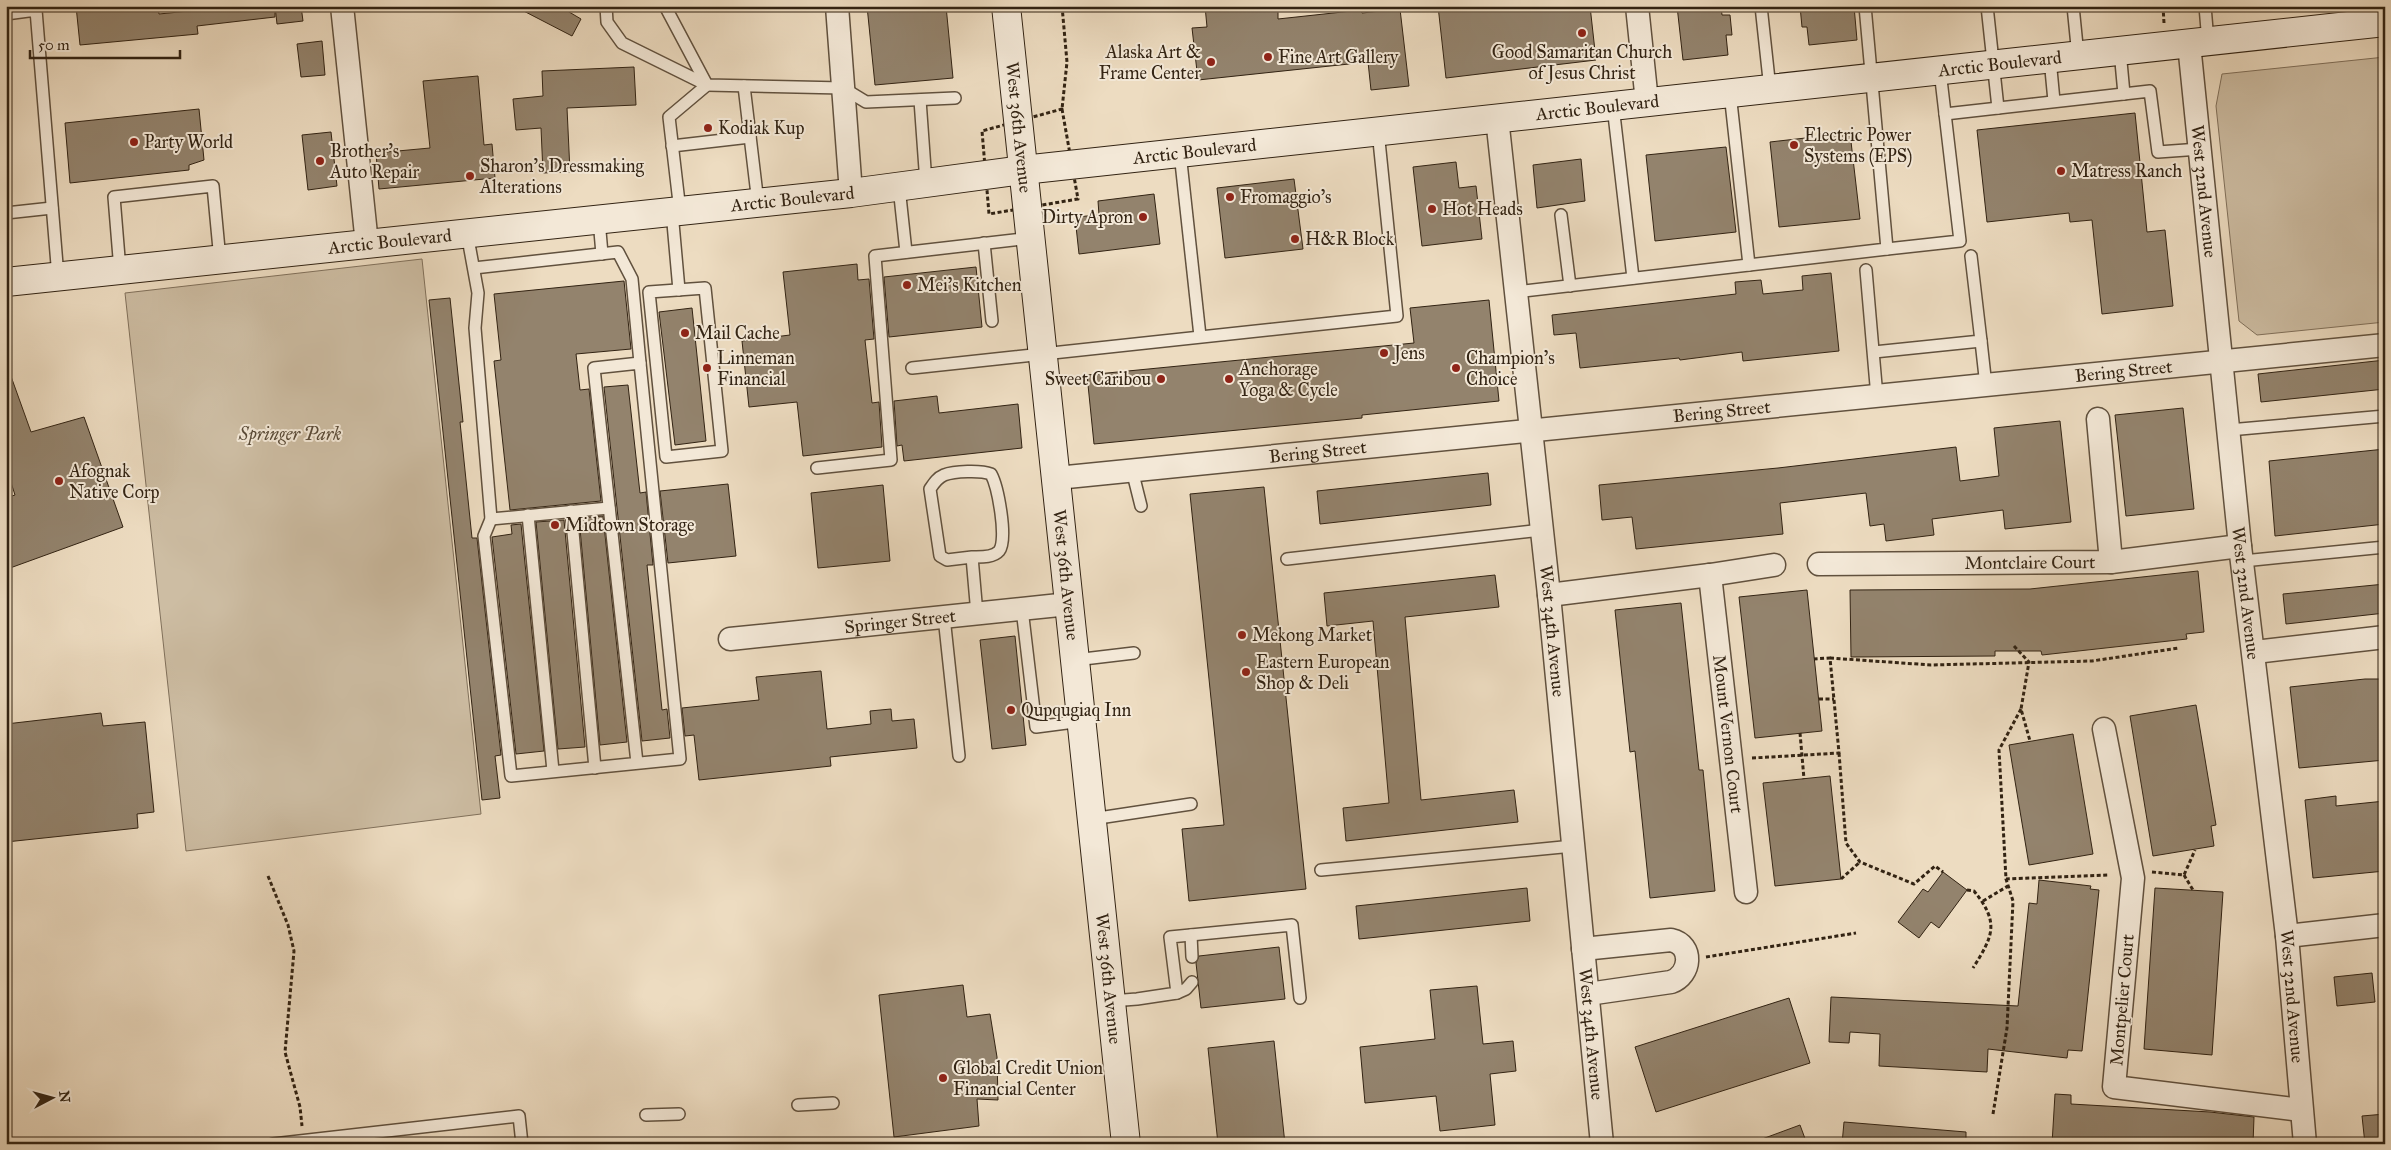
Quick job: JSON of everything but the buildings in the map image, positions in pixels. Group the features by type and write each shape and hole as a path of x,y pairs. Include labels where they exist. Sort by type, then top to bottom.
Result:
{"main road":[{"name":"West 36th Avenue","path":"1006,6 1126,1144"},
{"name":"Arctic Boulevard","path":"6,282 851,193 1023,170 2199,43 2374,21"}],"street":[{"path":"342,6 367,244"},
{"path":"837,6 851,193"},
{"path":"1636,6 1647,102"},
{"name":"West 32nd Avenue","path":"2199,43 2200,149 2242,553 2287,936 2305,1144"},
{"name":"West 34th Avenue","path":"1497,118 1549,595 1602,1144"},
{"name":"Bering Street","path":"1057,478 2385,345"},
{"path":"2098,419 2111,562"},
{"name":"Montclaire Court","path":"1819,564 2111,562 2242,553"},
{"path":"1549,595 1710,575 1774,564"},
{"name":"Mount Vernon Court","path":"1710,575 1746,892"},
{"name":"Springer Street","path":"730,639 1069,604"},
{"path":"2255,652 2385,637"},
{"name":"Montpelier Court","path":"2104,729 2133,878 2114,1087 2301,1110"},
{"path":"2287,936 2385,925"},
{"path":"1584,949 1671,940 1678,941 1687,952 1688,960 1678,980 1588,994"}],"lane":[{"path":"606,6 607,22 622,43 706,85 843,88 866,102 956,98"},
{"path":"664,6 706,85"},
{"path":"1761,6 1770,89"},
{"path":"1865,6 1887,249"},
{"path":"1987,6 1998,108"},
{"path":"2073,6 2078,56"},
{"path":"2199,43 2205,6"},
{"path":"6,14 36,10 58,277"},
{"path":"2120,51 2124,94"},
{"path":"2050,59 2054,102"},
{"path":"1516,292 1960,241 1940,70"},
{"path":"679,290 676,212 669,117 706,85"},
{"path":"744,86 758,203"},
{"path":"1945,114 2150,91 2158,152 2200,149"},
{"path":"1730,93 1749,265"},
{"path":"920,100 926,183"},
{"path":"1613,106 1633,278"},
{"path":"912,368 1397,316 1378,132"},
{"path":"672,146 750,137"},
{"path":"1180,153 1200,336"},
{"path":"120,270 114,197 213,186 220,260"},
{"path":"899,187 906,252"},
{"path":"6,213 52,208"},
{"path":"1561,215 1570,286"},
{"path":"599,220 602,254"},
{"path":"467,234 478,293 475,328 491,519 484,536 511,776 680,759 632,279 618,252 474,268"},
{"path":"818,468 891,460 875,256 1031,238"},
{"path":"984,243 992,321"},
{"path":"1972,256 1986,386"},
{"path":"1866,270 1877,397"},
{"path":"705,288 722,451 666,457 648,292 679,290 705,288"},
{"path":"1874,352 1981,341"},
{"path":"637,764 594,368 640,363"},
{"path":"2229,430 2385,416"},
{"path":"1132,470 1141,506"},
{"path":"983,471 991,474 996,485 1003,542 998,552 992,556 972,557 948,560 940,556 930,489 936,480 944,475 983,471"},
{"path":"491,519 609,508"},
{"path":"571,511 595,768"},
{"path":"528,516 553,772"},
{"path":"1287,559 1541,530"},
{"path":"2242,553 2385,547"},
{"path":"972,557 977,614"},
{"path":"1022,609 1036,727 1082,721"},
{"path":"944,617 959,756"},
{"path":"1075,660 1134,653"},
{"path":"1092,819 1191,804"},
{"path":"1321,870 1573,846"},
{"path":"1177,993 1170,937 1292,925 1300,998"},
{"path":"1191,935 1192,957"},
{"path":"1111,1000 1137,1000 1177,993 1186,989 1192,982"},
{"path":"798,1105 833,1103"},
{"path":"646,1115 679,1114"},
{"path":"273,1144 519,1116 522,1144"}],"path":[{"path":"1062,6 1067,62 1062,109"},
{"path":"2164,6 2165,25"},
{"path":"2014,646 2029,662"},
{"path":"1814,658 1931,665 2092,661 2179,648"},
{"path":"1830,658 1846,844 1860,862 1914,884 1935,866 1943,872"},
{"path":"1993,1114 2007,1028 2013,901 2006,879 1999,750 2021,709 2029,662"},
{"path":"1819,699 1834,699"},
{"path":"2021,709 2030,741"},
{"path":"1800,734 1804,779"},
{"path":"1731,759 1839,753"},
{"path":"2184,875 2195,850"},
{"path":"1841,879 1860,862"},
{"path":"2131,869 2184,875"},
{"path":"2006,879 2109,875"},
{"path":"2184,875 2193,890"},
{"path":"268,876 288,925 294,951 285,1052 300,1107 304,1140"},
{"path":"1983,901 2008,886"},
{"path":"1967,890 1974,891 1983,901 1991,924 1990,942 1973,968"},
{"path":"1688,960 1856,933"}],"green space":[{"path":"2385,57 2385,322 2257,335 2239,321 2216,106 2222,74"},
{"name":"Springer Park","path":"422,259 481,814 186,851 125,293"}],"place":[{"name":"Good Samaritan Church of Jesus Christ","path":"1582,33"},
{"name":"Fine Art Gallery","path":"1268,57"},
{"name":"Alaska Art & Frame Center","path":"1211,62"},
{"name":"Kodiak Kup","path":"708,128"},
{"name":"Party World","path":"134,142"},
{"name":"Electric Power Systems (EPS)","path":"1794,145"},
{"name":"Brother's Auto Repair","path":"320,161"},
{"name":"Matress Ranch","path":"2061,171"},
{"name":"Sharon's Dressmaking Alterations","path":"470,176"},
{"name":"Fromaggio's","path":"1230,197"},
{"name":"Hot Heads","path":"1432,209"},
{"name":"Dirty Apron","path":"1143,217"},
{"name":"H&R Block","path":"1295,239"},
{"name":"Mei’s Kitchen","path":"907,285"},
{"name":"Mail Cache","path":"685,333"},
{"name":"Jens","path":"1384,353"},
{"name":"Linneman Financial","path":"707,368"},
{"name":"Champion's Choice","path":"1456,368"},
{"name":"Sweet Caribou","path":"1161,379"},
{"name":"Anchorage Yoga & Cycle","path":"1229,379"},
{"name":"Afognak Native Corp","path":"59,481"},
{"name":"Midtown Storage","path":"555,525"},
{"name":"Mekong Market","path":"1242,635"},
{"name":"Eastern European Shop & Deli","path":"1246,672"},
{"name":"Qupqugiaq Inn","path":"1011,710"},
{"name":"Global Credit Union Financial Center","path":"943,1078"}]}
